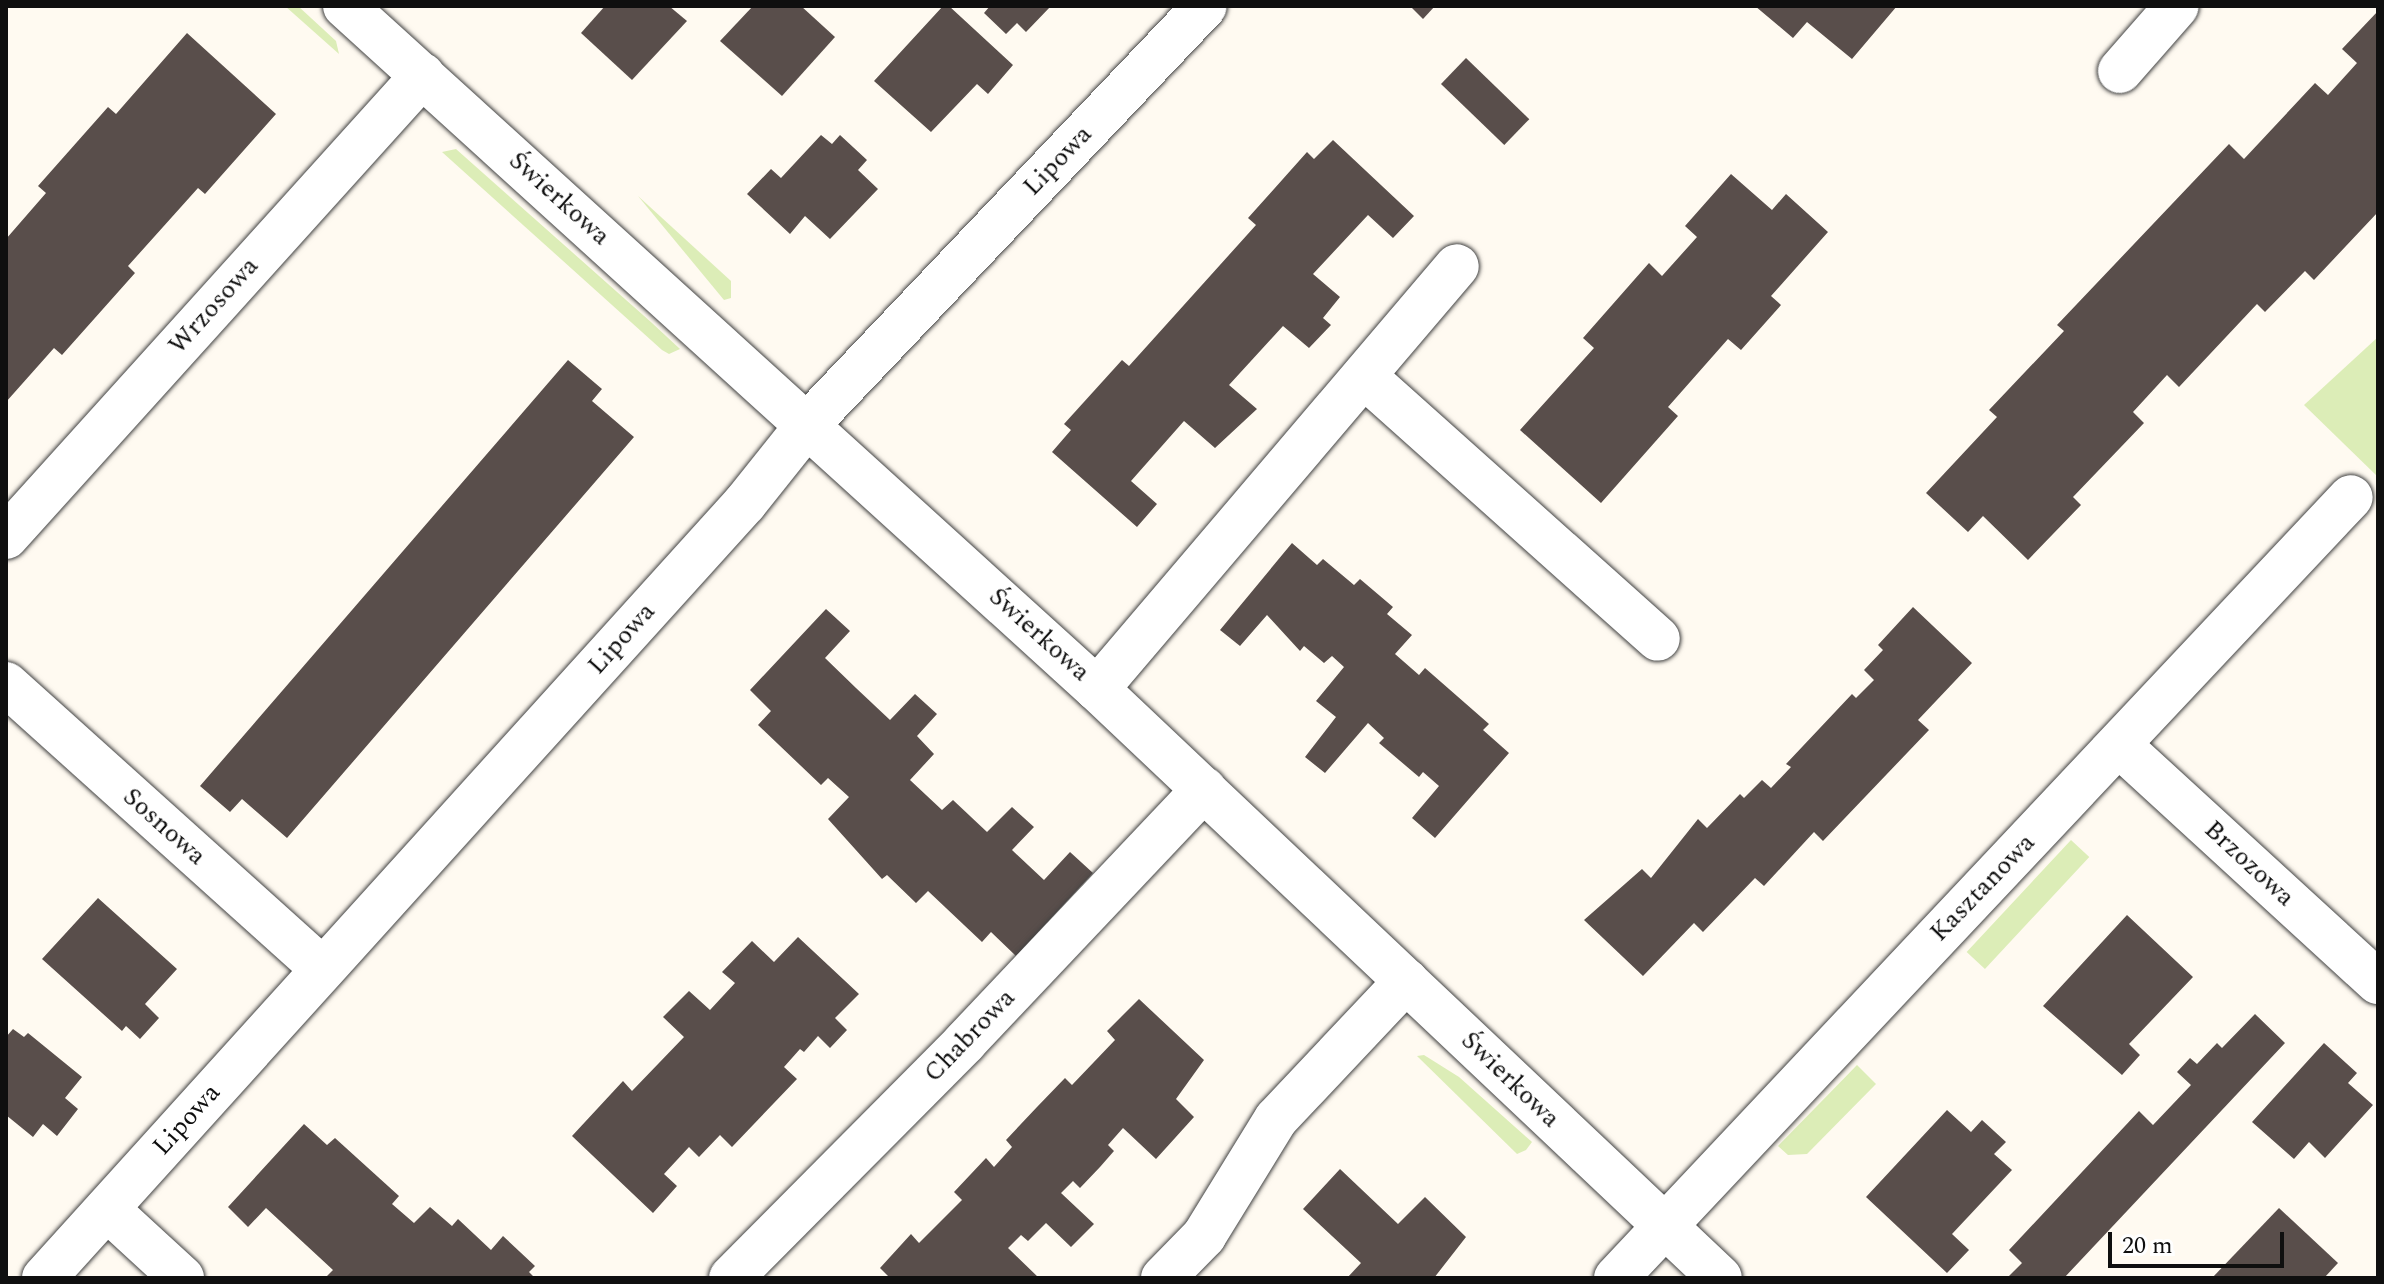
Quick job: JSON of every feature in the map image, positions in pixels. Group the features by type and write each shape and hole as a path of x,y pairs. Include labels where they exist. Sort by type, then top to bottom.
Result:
{"street":[{"name":"Świerkowa","path":"345,6 1097,689 1720,1278"},
{"name":"Lipowa","path":"44,1278 745,503 808,424 1205,6"},
{"path":"2120,71 2177,6"},
{"name":"Wrzosowa","path":"6,537 423,75"},
{"path":"1097,689 1457,266"},
{"path":"1364,376 1658,639"},
{"name":"Kasztanowa","path":"1616,1278 1663,1224 2351,497"},
{"name":"Sosnowa","path":"6,684 323,969"},
{"name":"Brzozowa","path":"2119,745 2378,982"},
{"name":"Chabrowa","path":"731,1278 965,1042 1204,789"},
{"path":"1163,1278 1204,1236 1276,1119 1406,981"},
{"path":"107,1209 182,1278"}],"green space":[{"path":"285,6 298,6 336,41 339,54"},
{"path":"456,149 680,349 669,354 662,350 442,152"},
{"path":"638,196 731,281 731,298 724,300"},
{"path":"2378,337 2378,477 2304,405"},
{"path":"2071,840 2089,857 1985,969 1967,952"},
{"path":"1424,1055 1459,1077 1532,1142 1526,1150 1517,1154 1417,1056"},
{"path":"1857,1065 1876,1084 1807,1154 1788,1155 1778,1146"}],"building":[{"path":"605,6 669,6 687,21 632,80 581,33"},
{"path":"753,6 801,6 835,37 782,96 720,41"},
{"path":"943,6 949,6 1013,65 988,94 977,84 931,132 874,81"},
{"path":"990,6 1051,6 1026,32 1017,23 1006,34 984,13"},
{"path":"1410,6 1435,6 1423,19"},
{"path":"1755,6 1897,6 1852,59 1807,22 1793,38"},
{"path":"2378,11 2378,212 2314,280 2305,271 2265,312 2257,304 2179,387 2167,375 2133,412 2144,423 2073,497 2081,505 2028,560 1983,516 1968,532 1926,493 1997,417 1989,410 2064,331 2057,325 2229,144 2244,159 2315,83 2328,95 2357,63 2342,49"},
{"path":"187,33 276,114 205,194 198,188 128,266 135,273 62,355 54,348 6,402 6,239 46,193 38,186 108,107 116,114"},
{"path":"1466,58 1529,119 1504,145 1441,84"},
{"path":"821,135 832,144 840,135 867,160 858,170 878,189 830,239 805,216 790,234 747,194 771,169 781,178"},
{"path":"1333,140 1414,216 1393,238 1368,215 1313,274 1340,297 1323,318 1331,325 1309,348 1283,326 1229,385 1257,409 1215,448 1184,421 1131,481 1157,504 1137,527 1052,452 1071,430 1064,424 1122,360 1129,366 1256,225 1248,218 1307,152 1314,159"},
{"path":"1731,174 1772,210 1786,194 1828,232 1771,296 1781,305 1741,350 1728,339 1668,407 1678,416 1601,503 1520,430 1594,348 1583,338 1649,263 1662,276 1697,237 1685,226"},
{"path":"568,360 602,389 592,401 634,437 287,838 242,799 230,812 200,786"},
{"path":"1292,543 1317,565 1323,559 1354,585 1360,579 1393,607 1387,614 1412,635 1395,654 1419,675 1425,668 1489,724 1483,730 1509,753 1435,838 1412,818 1439,786 1423,772 1419,777 1379,743 1384,738 1368,723 1325,773 1305,757 1336,717 1316,701 1344,667 1332,656 1324,663 1304,646 1300,651 1267,615 1240,646 1220,630"},
{"path":"1913,607 1972,663 1918,720 1929,730 1823,841 1814,832 1764,886 1755,878 1703,932 1694,923 1643,976 1584,920 1642,869 1651,878 1698,819 1707,828 1740,794 1744,798 1762,780 1771,788 1791,767 1786,764 1852,694 1856,698 1874,680 1864,670 1883,650 1878,645"},
{"path":"826,609 850,631 825,658 856,688 890,720 915,694 937,714 917,736 934,754 910,780 942,810 953,800 987,832 1012,807 1034,827 1012,850 1044,880 1070,852 1093,873 1016,956 991,932 982,942 928,891 916,903 887,875 882,879 828,819 849,797 828,778 821,785 758,725 771,711 750,690"},
{"path":"98,898 177,969 145,1004 159,1018 140,1039 126,1026 122,1031 42,959"},
{"path":"2127,915 2193,977 2129,1044 2140,1055 2122,1075 2043,1006"},
{"path":"798,937 859,994 835,1018 847,1030 830,1048 818,1036 804,1052 800,1049 784,1067 797,1079 732,1147 720,1135 699,1157 689,1147 664,1174 677,1186 653,1213 572,1136 623,1081 632,1091 684,1037 663,1017 689,991 710,1010 735,983 722,972 752,941 774,962"},
{"path":"1139,999 1204,1060 1176,1099 1194,1117 1156,1159 1123,1128 1108,1145 1114,1151 1080,1188 1073,1181 1061,1193 1094,1224 1071,1247 1046,1223 1028,1241 1021,1235 1008,1248 1039,1278 890,1278 880,1268 911,1234 919,1243 962,1200 954,1192 986,1158 994,1167 1012,1147 1006,1140 1037,1107 1065,1078 1072,1085 1115,1040 1107,1031"},
{"path":"2255,1014 2285,1043 2064,1278 2007,1278 2022,1263 2009,1250 2139,1111 2153,1125 2191,1085 2177,1072 2190,1058 2197,1064 2217,1043 2222,1048"},
{"path":"13,1029 24,1037 28,1033 82,1077 65,1098 78,1109 57,1136 43,1124 33,1137 6,1115 6,1037"},
{"path":"2324,1043 2357,1073 2348,1083 2373,1105 2325,1158 2309,1142 2294,1159 2252,1122"},
{"path":"1947,1110 1971,1132 1982,1120 2006,1142 1994,1154 2012,1170 1952,1234 1969,1250 1947,1273 1866,1197"},
{"path":"304,1124 327,1145 335,1138 399,1196 392,1204 414,1223 430,1207 452,1226 458,1219 491,1250 503,1236 535,1266 529,1272 535,1278 325,1278 333,1270 266,1208 248,1227 228,1207"},
{"path":"1340,1169 1398,1224 1425,1197 1466,1237 1434,1278 1347,1278 1361,1263 1303,1209"},
{"path":"2279,1208 2338,1263 2324,1278 2212,1278"}]}
